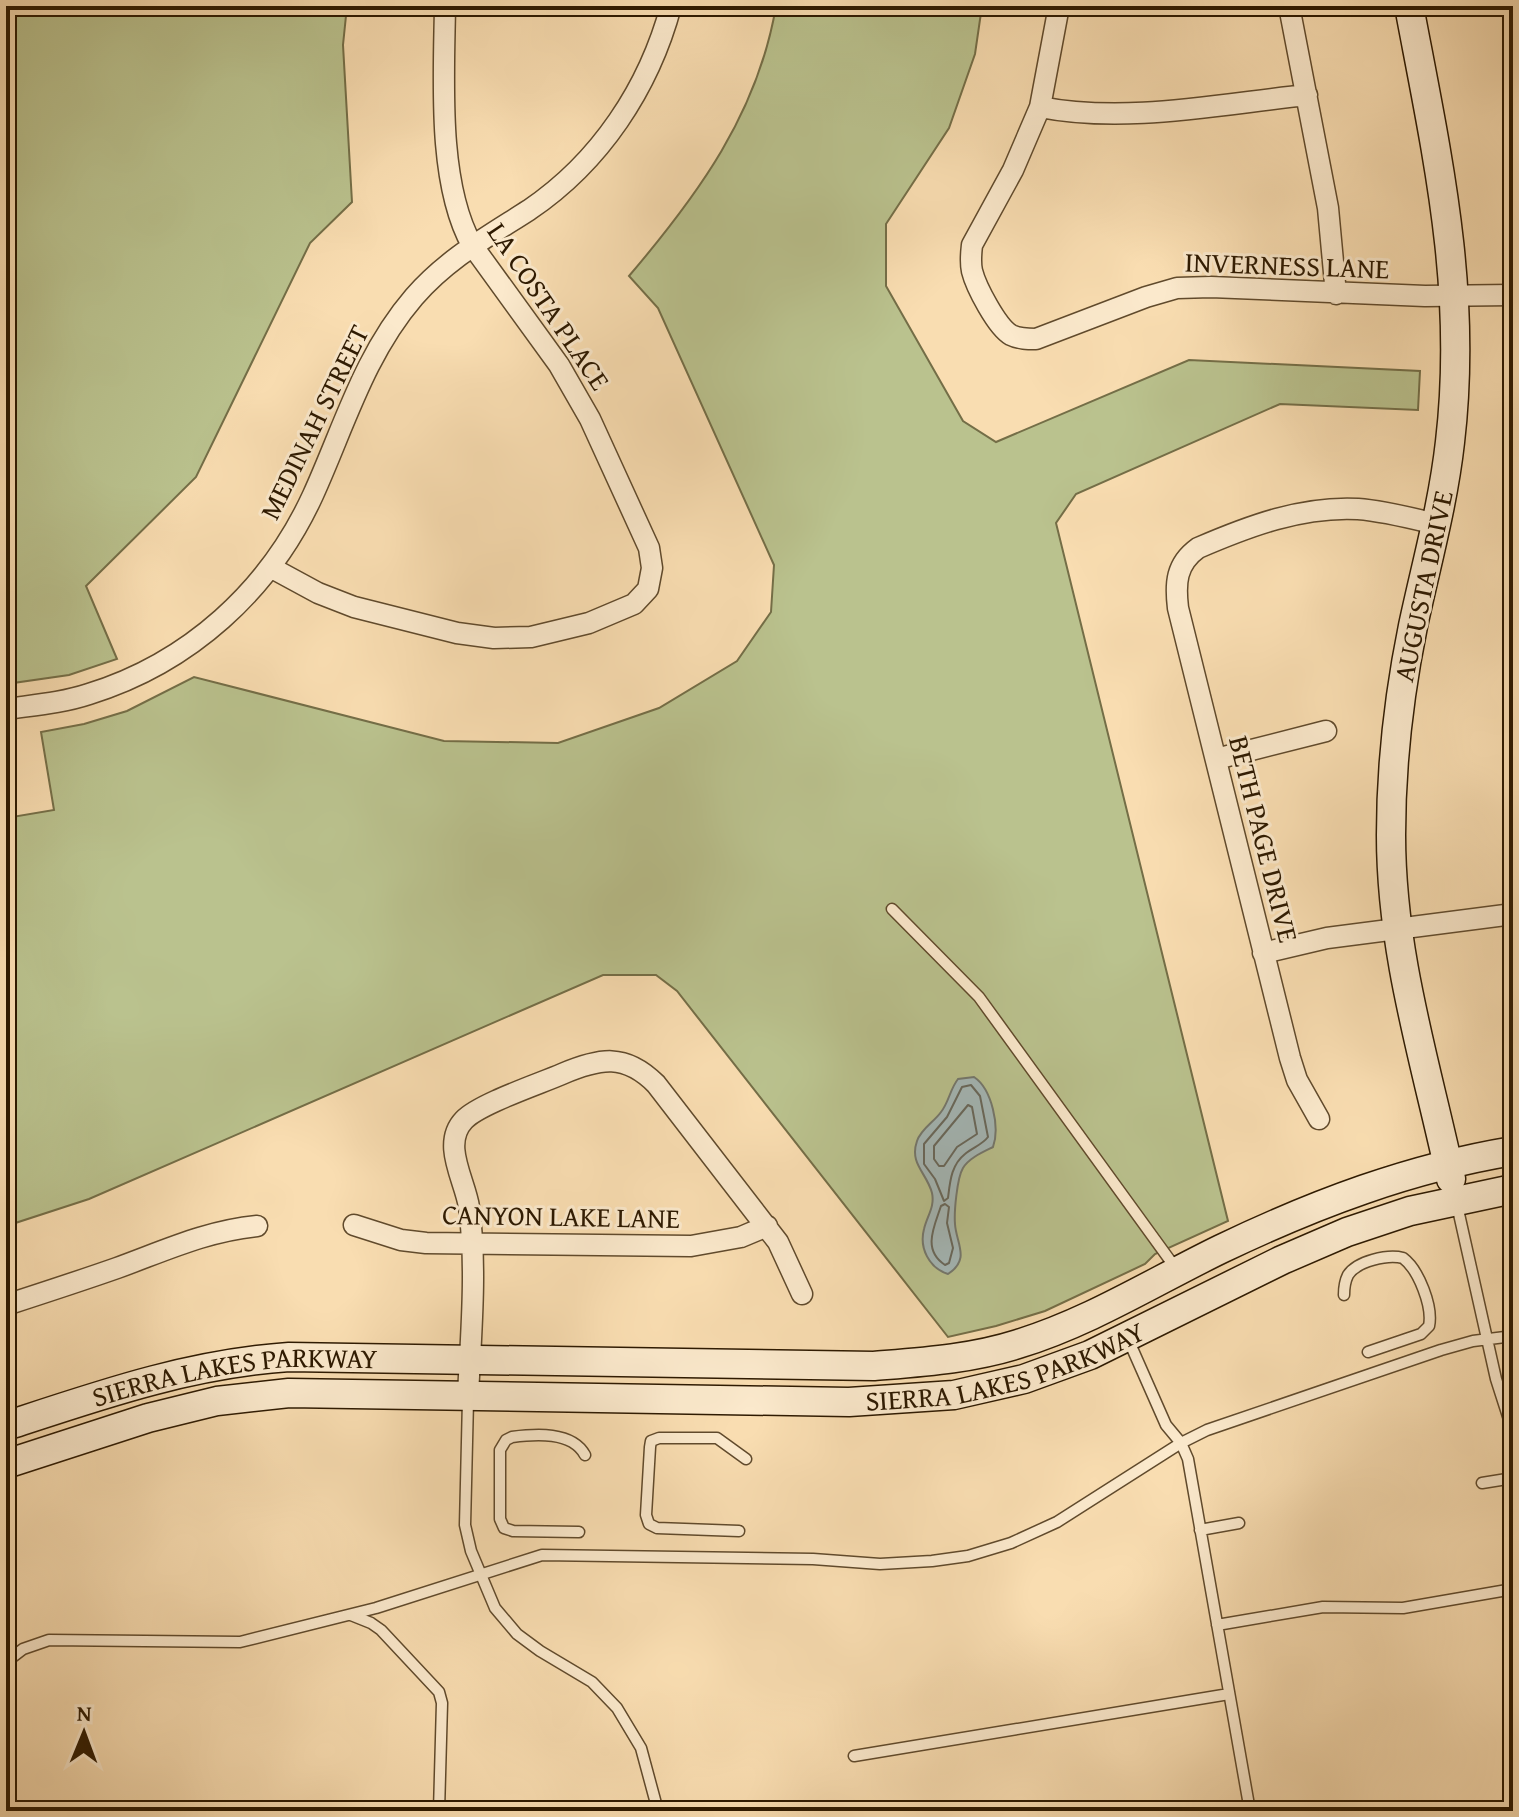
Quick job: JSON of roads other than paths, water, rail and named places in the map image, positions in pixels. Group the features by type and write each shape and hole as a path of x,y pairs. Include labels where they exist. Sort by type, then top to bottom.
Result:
{"street":[{"name":"LA COSTA PLACE","path":"270,567 318,593 354,607 457,633 494,638 552,634 589,623 634,604 648,589 651,579 649,548 581,401 460,224 449,168 445,6"},
{"name":"MEDINAH STREET","path":"6,709 87,695 154,668 181,652 222,620 270,567 312,496 360,382 398,317 427,283 472,245 564,183 599,146 627,108 649,70 671,6"},
{"path":"1059,6 1040,107 1085,114 1122,114 1307,95"},
{"path":"1289,6 1328,208 1336,294"},
{"name":"AUGUSTA DRIVE","path":"1409,6 1445,195 1455,296 1455,371 1450,439 1436,524 1413,626 1395,734 1391,836 1401,964 1456,1199"},
{"name":"INVERNESS LANE","path":"1040,107 1013,170 976,235 970,258 975,280 999,324 1020,339 1046,336 1153,294 1177,288 1336,294 1513,295"},
{"name":"BETH PAGE DRIVE","path":"1319,1119 1297,1080 1263,953 1178,608 1176,579 1187,556 1209,544 1275,519 1315,510 1361,509 1436,524"},
{"path":"1216,759 1326,731"},
{"path":"1263,953 1327,938 1513,914"},
{"path":"468,1395 471,1244 469,1206 454,1151 457,1130 472,1114 582,1065 608,1060 622,1062 646,1074 656,1084 767,1226 787,1258 802,1294"},
{"name":"SIERRA LAKES PARKWAY","path":"6,1426 192,1369 289,1357 874,1366 945,1361 1017,1345 1089,1318 1178,1271 1313,1207 1379,1183 1448,1164 1513,1151"},
{"name":"SIERRA LAKES PARKWAY","path":"6,1464 148,1418 217,1401 323,1391 849,1402 954,1395 1040,1374 1127,1337 1314,1246 1410,1211 1513,1189"},
{"name":"CANYON LAKE LANE","path":"354,1225 401,1240 471,1244 691,1246 741,1237 767,1226"},
{"path":"6,1305 113,1269 177,1243 231,1229 257,1226"}],"lane":[{"path":"892,909 979,997 1178,1271"},
{"path":"1456,1199 1496,1379 1513,1432"},
{"path":"1344,1295 1349,1274 1359,1266 1397,1257 1408,1262 1415,1271 1430,1315 1429,1326 1421,1334 1368,1352"},
{"path":"6,1662 23,1649 49,1640 240,1642 348,1614 550,1554 880,1564 968,1556 1004,1546 1057,1522 1181,1443 1215,1428 1441,1350 1513,1336"},
{"path":"1127,1337 1166,1425 1181,1443 1188,1459 1250,1811"},
{"path":"468,1395 465,1525 471,1551 495,1608 509,1626 540,1651 592,1682 617,1708 641,1748 658,1811"},
{"path":"579,1532 513,1531 504,1528 500,1519 500,1450 512,1437 561,1437 576,1443 585,1455"},
{"path":"739,1531 657,1528 649,1524 646,1515 650,1447 651,1441 659,1438 717,1438 746,1459"},
{"path":"1482,1483 1513,1478"},
{"path":"1200,1530 1239,1523"},
{"path":"1217,1625 1323,1607 1403,1608 1513,1589"},
{"path":"348,1614 381,1630 439,1692 442,1703 439,1811"},
{"path":"854,1756 1229,1694"},
{"path":"6,1779 9,1811"}],"water":[{"path":"974,1077 990,1099 995,1119 995,1139 993,1147 969,1161 961,1173 955,1219 961,1257 948,1274 931,1262 924,1250 925,1224 933,1198 917,1162 915,1149 919,1137 944,1108 958,1079"}]}
